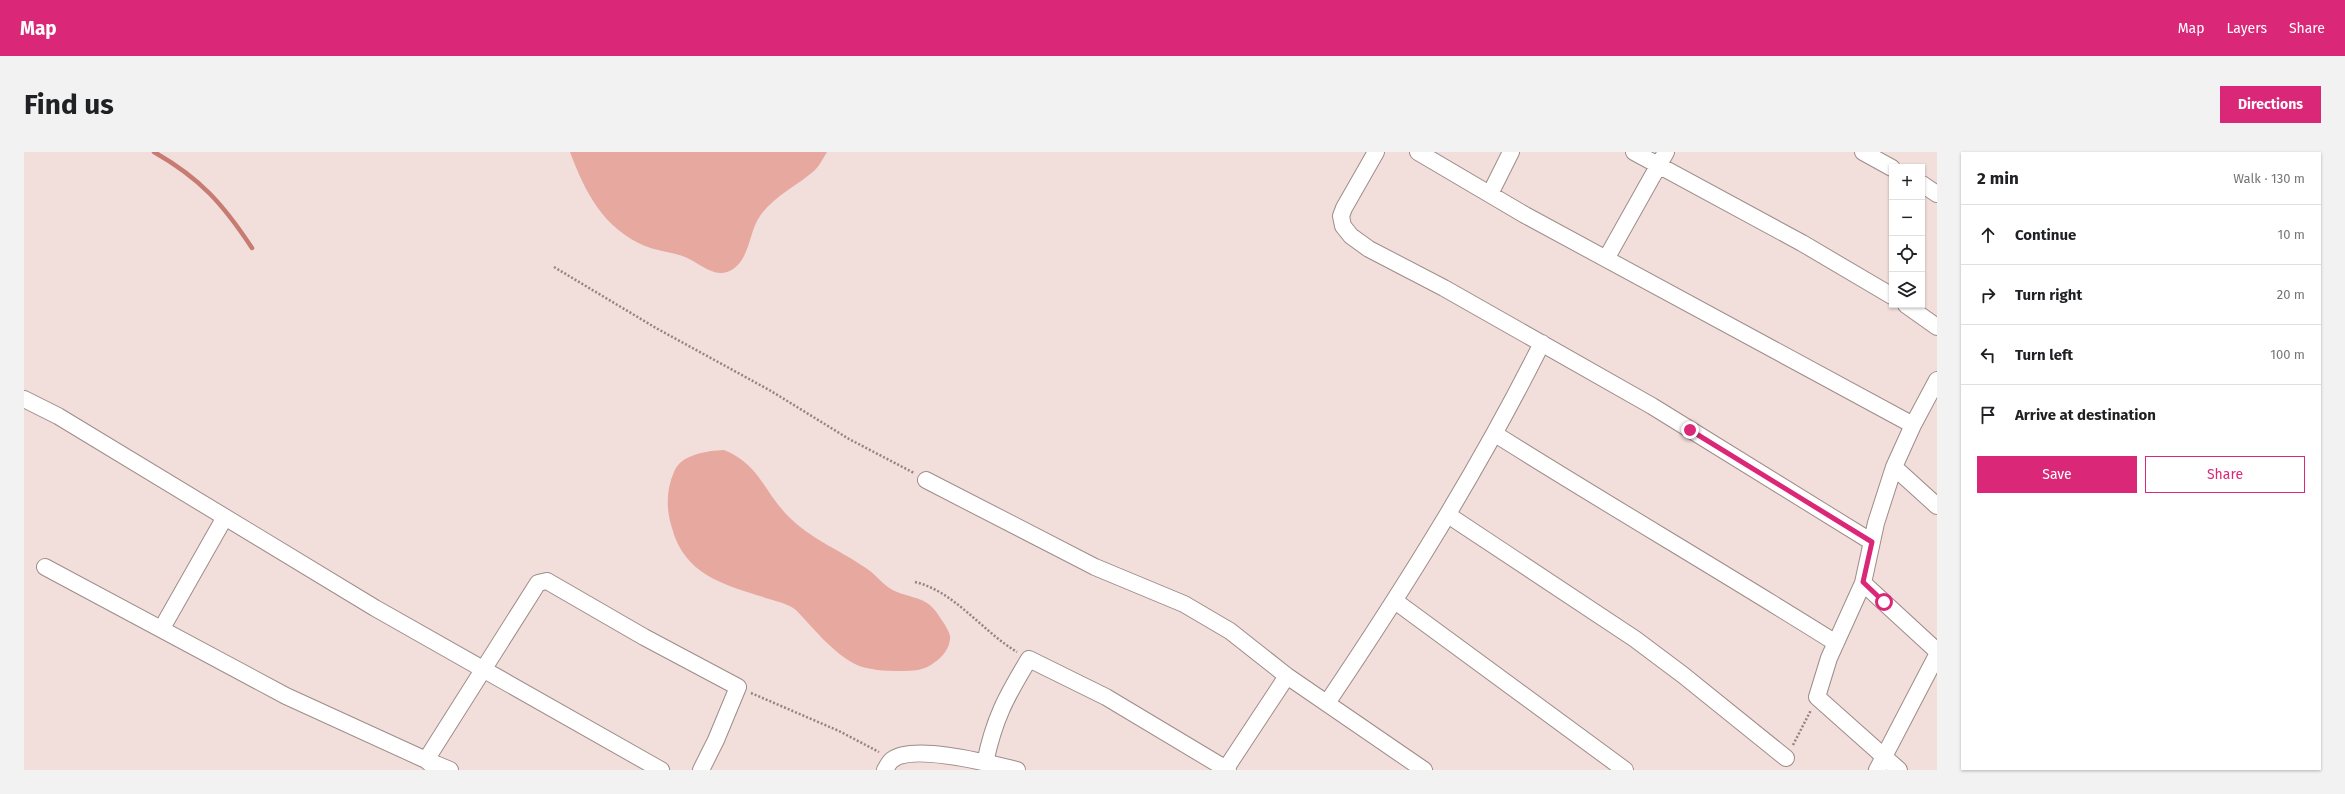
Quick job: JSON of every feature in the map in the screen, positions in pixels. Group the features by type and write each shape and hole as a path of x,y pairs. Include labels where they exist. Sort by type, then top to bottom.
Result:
{"street":[{"path":"1376,152 1344,208 1341,216 1343,226 1351,236 1369,249 1542,343 1652,406 1872,542"},
{"path":"1418,152 1606,259 1913,425"},
{"path":"1490,194 1511,152"},
{"path":"1634,152 1663,158 1889,294"},
{"path":"1863,152 1889,166"},
{"path":"1606,259 1663,158"},
{"path":"1925,186 1937,194"},
{"path":"1910,308 1937,327"},
{"path":"1327,703 1395,601 1448,515 1495,434 1542,343"},
{"path":"1899,770 1881,763 1817,697 1836,643 1863,582 1883,498 1894,467 1913,425 1937,380"},
{"path":"24,399 58,416 375,608 661,770"},
{"path":"1495,434 1633,521 1746,587 1836,643"},
{"path":"1894,467 1937,506"},
{"path":"926,480 1095,567 1184,604 1230,632 1287,676 1424,770"},
{"path":"1448,515 1635,639 1684,675 1786,758"},
{"path":"162,628 225,517"},
{"path":"46,566 286,696 431,765 450,770"},
{"path":"431,765 483,669 538,583 547,580 644,637 738,687 716,740 701,770"},
{"path":"1863,582 1937,651"},
{"path":"1395,601 1626,770"},
{"path":"1881,763 1937,655"},
{"path":"985,763 991,734 1000,711 1029,659 1106,697 1226,769 1287,676"},
{"path":"888,765 899,756 939,754 1018,770"}],"path":[{"path":"554,267 656,328 772,391 849,439 926,480"},
{"path":"915,582 929,585 944,594 992,634 1029,659"},
{"path":"738,687 839,731 888,765"},
{"path":"1786,758 1817,697"}],"shaded area":[{"path":"570,152 827,152 815,170 779,197 766,209 756,223 748,247 740,262 735,268 721,273 711,271 685,257 645,246 630,238 618,229 607,219 589,195"},
{"path":"724,450 736,456 753,470 779,506 796,524 860,564 893,590 922,600 932,607 945,625 950,636 948,647 941,657 931,665 914,671 883,670 861,667 832,648 797,611 791,607 723,583 710,577 697,568 687,558 678,545 672,528 668,507 669,486 677,466 688,457 710,451"}],"waterway":[{"path":"154,152 198,182 231,218 252,248"}],"route":[{"path":"1690,430 1872,542 1863,582 1884,602"}]}
